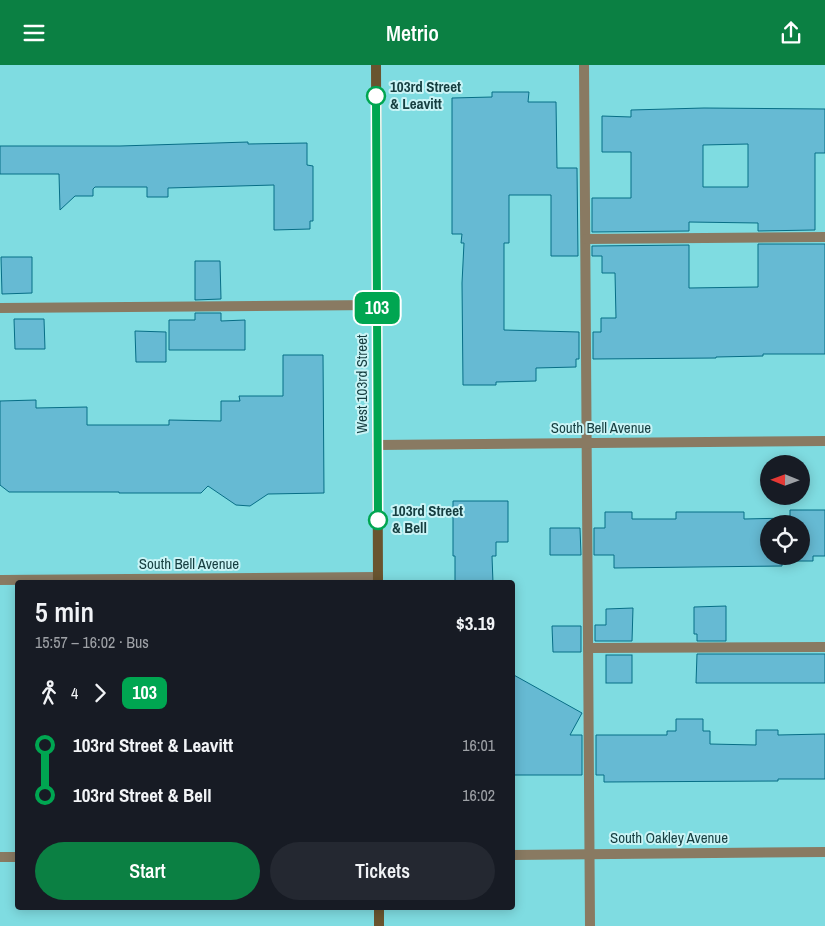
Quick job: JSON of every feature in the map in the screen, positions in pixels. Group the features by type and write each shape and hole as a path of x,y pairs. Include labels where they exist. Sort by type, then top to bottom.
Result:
{"main road":[{"name":"West 103rd Street","path":"376,65 378,580"},
{"path":"379,910 379,926"}],"street":[{"path":"584,65 590,926"},
{"path":"586,239 825,237"},
{"path":"0,308 377,305"},
{"name":"South Bell Avenue","path":"377,445 825,441"},
{"name":"South Bell Avenue","path":"0,580 378,580"},
{"path":"588,648 825,647"},
{"name":"South Oakley Avenue","path":"515,855 825,852"},
{"path":"0,857 15,857"}],"building":[{"path":"492,92 529,92 528,102 556,102 557,168 577,168 578,256 551,256 551,195 509,195 509,243 504,243 504,330 579,332 579,359 576,359 576,367 536,368 536,381 496,382 496,385 463,385 462,283 464,243 461,243 462,234 452,234 452,98 492,97"},
{"path":"704,108 825,109 825,153 815,153 815,230 758,231 758,223 689,222 689,231 592,232 592,198 631,198 631,152 602,152 602,116 631,117 631,110","holes":["748,144 748,187 703,187 703,145"]},
{"path":"248,142 248,144 307,143 307,165 313,166 313,221 310,221 310,229 274,230 274,185 168,188 168,197 147,197 147,187 95,187 93,189 93,196 75,196 60,210 59,174 0,174 0,146 120,146"},
{"path":"758,244 825,244 825,354 763,354 763,356 716,358 593,359 593,332 601,332 601,318 616,318 615,273 602,273 602,256 592,256 592,246 689,245 689,288 758,287"},
{"path":"1,257 32,257 32,293 2,294"},
{"path":"195,261 220,261 221,299 195,300"},
{"path":"195,313 221,313 221,321 245,320 245,350 169,350 169,320 195,320"},
{"path":"14,319 44,319 45,349 15,349"},
{"path":"135,331 166,332 166,362 136,362"},
{"path":"283,355 323,355 324,493 268,494 250,506 236,505 208,486 201,493 119,493 9,492 0,485 0,401 36,400 36,408 87,407 87,425 169,425 169,420 221,421 221,401 240,401 239,396 283,396"},
{"path":"453,501 508,501 508,542 496,542 496,556 492,556 493,580 455,580 455,556 453,556"},
{"path":"790,510 825,510 825,556 813,556 813,561 810,561 810,515 790,515"},
{"path":"605,512 632,512 632,519 676,519 676,512 744,512 744,519 760,519 760,565 782,566 614,568 614,555 594,555 594,528 605,528"},
{"path":"550,528 580,528 581,555 550,555"},
{"path":"726,606 726,641 697,641 697,634 694,634 694,607"},
{"path":"633,608 632,641 595,641 595,625 606,625 606,609"},
{"path":"552,626 581,626 581,652 553,652"},
{"path":"697,654 825,654 825,683 696,683"},
{"path":"606,655 632,655 632,683 606,683"},
{"path":"515,676 582,713 570,735 582,735 582,775 515,775"},
{"path":"676,719 703,719 703,731 710,731 710,744 756,745 756,730 778,730 778,735 825,734 825,779 604,782 604,775 596,775 596,735 667,735 667,731 676,731"}],"bus line":[{"name":"103","path":"376,96 378,520"}],"place":[{"name":"103rd Street & Leavitt","path":"376,96"},
{"name":"103rd Street & Bell","path":"378,520"}]}
